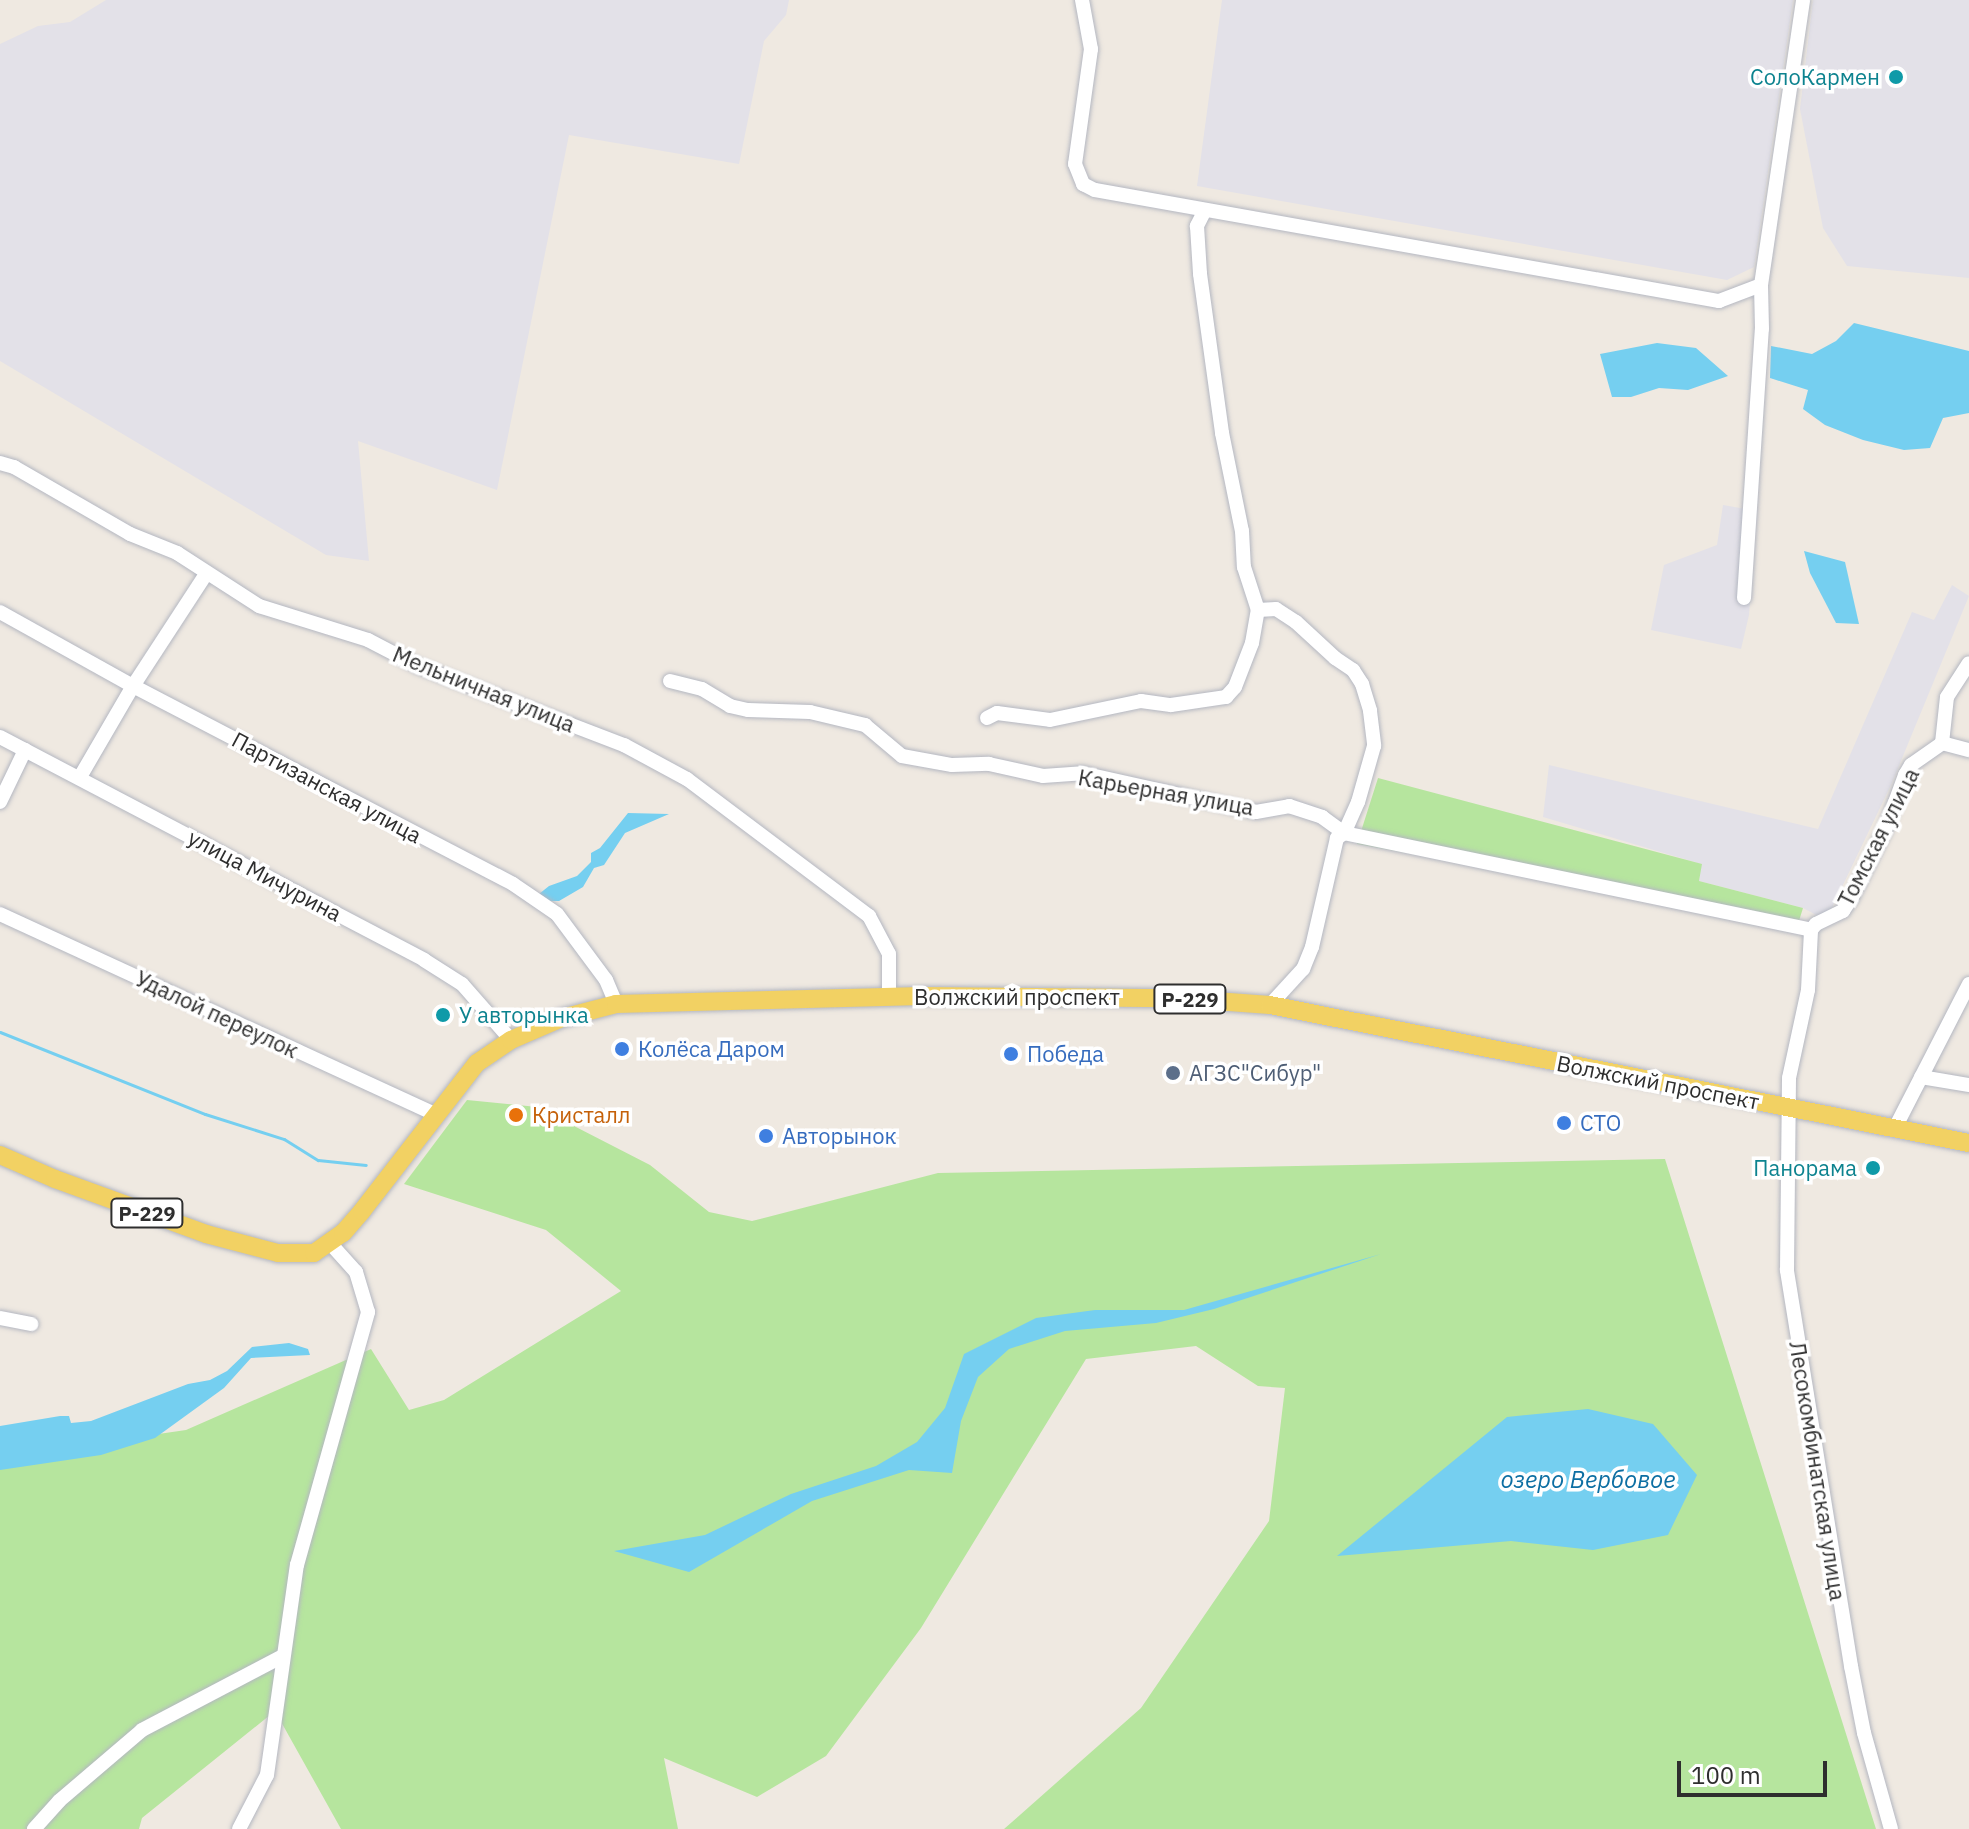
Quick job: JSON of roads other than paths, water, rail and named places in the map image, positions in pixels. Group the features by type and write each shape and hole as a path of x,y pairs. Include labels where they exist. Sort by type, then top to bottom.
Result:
{"main road":[{"name":"Волжский проспект","path":"0,1155 55,1179 206,1234 299,1255 314,1253 330,1243 362,1211 477,1063 511,1040 562,1018 616,1004 889,998 1175,998 1270,1005 1969,1143"}],"street":[{"path":"1082,0 1091,49 1075,164 1083,184 1095,190 1204,212 1719,301 1761,285"},
{"path":"1744,598 1762,329 1761,285 1803,0"},
{"path":"987,718 997,713 1050,720 1141,701 1171,705 1226,697 1235,687 1252,643 1258,610 1244,567 1242,531 1222,433 1200,274 1197,226 1204,212"},
{"name":"Мельничная улица","path":"0,463 14,467 130,534 177,553 259,606 368,640 418,666 624,745 687,779 869,916 889,954 889,998"},
{"path":"80,777 133,686 206,574"},
{"path":"1258,610 1276,609 1353,670 1362,684 1374,746 1366,781 1344,833 1337,838 1312,947 1303,969 1270,1005"},
{"name":"Партизанская улица","path":"0,612 133,686 531,896 557,914 586,950 606,980 616,1004"},
{"path":"1969,663 1947,697 1941,723 1942,743 1969,750"},
{"name":"Карьерная улица","path":"670,681 702,689 730,706 748,710 810,712 865,725 902,756 952,765 989,764 1043,776 1082,773 1256,812 1289,806 1322,817 1344,833 1811,930"},
{"name":"улица Мичурина","path":"0,737 437,968 473,994 511,1040"},
{"name":"Томская улица","path":"1811,930 1816,924 1843,911 1885,830 1905,775 1911,765 1942,743"},
{"path":"0,802 25,750"},
{"name":"Удалой переулок","path":"0,914 435,1114"},
{"path":"1790,1108 1789,1078 1808,990 1811,930"},
{"path":"1895,1128 1969,984"},
{"path":"1921,1077 1969,1085"},
{"name":"Лесокомбинатская улица","path":"1790,1108 1787,1270 1793,1317 1851,1666 1864,1733 1891,1829"},
{"path":"239,1829 267,1775 281,1657 297,1565 368,1312 356,1272 330,1243"},
{"path":"0,1318 31,1324"},
{"path":"34,1829 59,1801 142,1730 281,1657"}],"water":[{"path":"1854,323 1969,351 1969,413 1943,418 1930,448 1904,450 1863,440 1825,425 1803,409 1808,390 1770,378 1771,346 1812,354 1836,341"},
{"path":"1657,343 1696,348 1728,376 1688,390 1659,388 1631,397 1612,397 1600,354"},
{"path":"1804,551 1845,562 1859,624 1836,623 1810,573"},
{"path":"628,813 669,814 625,833 604,865 594,868 583,887 559,901 546,901 539,894 549,886 577,876 591,862 591,853 600,848"},
{"path":"1381,1254 1214,1309 1156,1323 1065,1331 1009,1349 978,1377 961,1421 952,1473 909,1470 812,1501 689,1572 614,1551 705,1535 791,1494 876,1466 917,1442 945,1408 964,1354 1036,1318 1095,1310 1184,1310"},
{"path":"289,1343 308,1349 310,1355 251,1358 224,1388 155,1438 101,1455 0,1470 0,1426 60,1416 69,1416 71,1423 91,1421 188,1384 210,1380 227,1371 252,1347"},
{"name":"озеро Вербовое","path":"1588,1409 1653,1424 1697,1475 1668,1535 1593,1550 1511,1541 1337,1556 1507,1417"}],"waterway":[{"path":"0,1032 205,1114 284,1139 318,1160 366,1165"}],"place":[{"name":"СолоКармен","path":"1896,77"},
{"name":"У авторынка","path":"443,1015"},
{"name":"Колёса Даром","path":"622,1049"},
{"name":"Победа","path":"1011,1054"},
{"name":"АГЗС\"Сибур\"","path":"1173,1073"},
{"name":"Кристалл","path":"516,1115"},
{"name":"СТО","path":"1564,1123"},
{"name":"Авторынок","path":"766,1136"},
{"name":"Панорама","path":"1873,1168"}]}
